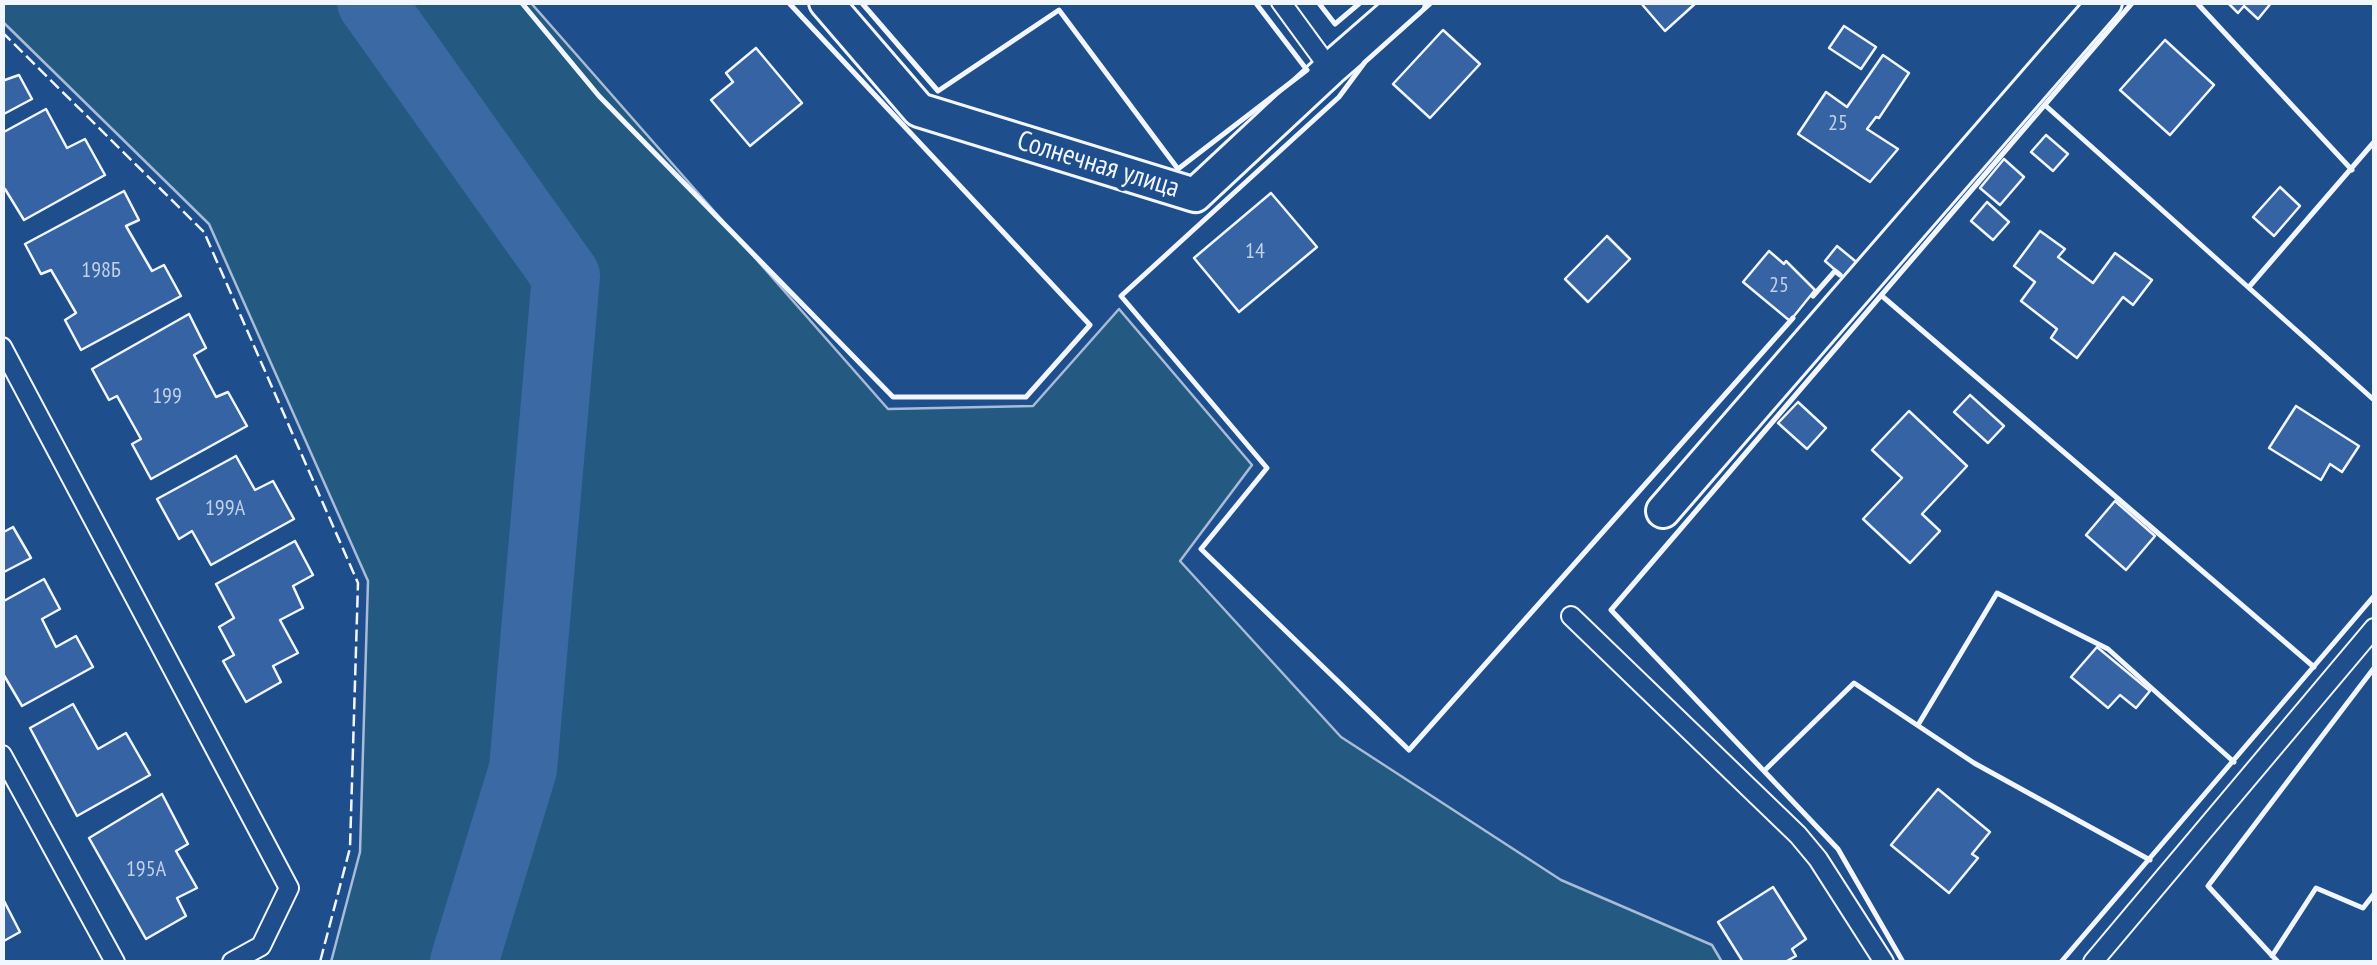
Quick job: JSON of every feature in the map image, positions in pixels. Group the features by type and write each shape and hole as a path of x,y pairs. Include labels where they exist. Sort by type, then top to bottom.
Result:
{"street":[{"name":"Солнечная улица","path":"826,2 919,110 1196,196 1330,68 1407,2"},
{"path":"1663,510 2105,2"}],"lane":[{"path":"1281,2 1330,68"},
{"path":"2,347 289,888 261,946 232,962"},
{"path":"1570,616 1798,836 1818,859 1884,962"},
{"path":"2093,962 2374,628"},
{"path":"2,755 115,962"}],"shaded area":[{"path":"2,3 531,3 888,409 1033,406 1119,309 1252,465 1180,561 1341,737 1561,880 1712,945 1722,962 331,962 360,852 368,581 209,224 3,22"}],"building":[{"path":"1640,2 1697,2 1665,31"},
{"path":"2227,2 2272,2 2258,19 2244,6 2238,13"},
{"path":"1844,26 1876,47 1861,69 1829,48"},
{"path":"1443,30 1480,64 1430,118 1393,84"},
{"path":"2165,40 2214,85 2170,135 2120,90"},
{"path":"756,48 802,103 750,146 711,100 733,82 726,73"},
{"path":"1883,55 1909,73 1867,129 1898,149 1870,182 1798,134 1826,92 1847,107"},
{"path":"19,75 32,99 2,115 2,81"},
{"path":"46,109 67,148 85,139 105,175 24,220 5,189 2,191 2,133"},
{"path":"2046,135 2068,154 2053,171 2031,152"},
{"path":"2004,159 2024,177 2000,205 1980,188"},
{"path":"2280,187 2300,206 2274,236 2253,217"},
{"path":"124,191 139,220 126,226 152,271 164,265 181,296 81,350 65,320 76,313 51,270 41,274 25,244"},
{"path":"1271,193 1317,247 1239,312 1194,258"},
{"path":"1987,202 2009,222 1993,240 1971,221"},
{"path":"2040,231 2065,249 2058,257 2093,283 2115,253 2152,280 2133,305 2123,297 2077,358 2051,338 2057,329 2021,301 2035,282 2014,266"},
{"path":"1607,236 1630,259 1588,302 1565,279"},
{"path":"1837,246 1860,265 1847,280 1825,261"},
{"path":"1769,251 1784,264 1786,261 1815,290 1790,321 1743,282"},
{"path":"189,314 206,348 194,355 216,397 228,392 247,426 151,479 132,444 141,439 117,396 109,400 92,369"},
{"path":"1970,395 2004,426 1988,443 1954,412"},
{"path":"1798,402 1826,428 1807,449 1778,423"},
{"path":"2296,406 2359,446 2342,472 2330,464 2321,480 2269,448"},
{"path":"1909,411 1967,466 1922,514 1940,531 1910,563 1863,519 1902,478 1872,450"},
{"path":"236,456 255,490 273,481 294,519 211,565 192,531 179,539 157,499"},
{"path":"2115,501 2155,536 2126,570 2086,535"},
{"path":"13,527 31,558 2,573 2,533"},
{"path":"295,541 313,575 293,586 303,608 280,620 298,653 273,666 281,682 246,702 223,661 234,655 219,627 234,618 216,584"},
{"path":"44,579 60,609 42,619 56,647 76,636 93,667 22,706 2,672 2,602"},
{"path":"2097,647 2150,691 2136,708 2120,695 2108,708 2071,677"},
{"path":"73,704 98,749 126,733 150,775 77,816 30,728"},
{"path":"1938,789 1990,832 1972,854 1978,858 1949,893 1891,845"},
{"path":"162,794 188,844 176,851 197,888 177,898 186,916 146,939 89,838"},
{"path":"1773,887 1806,939 1792,949 1796,956 1785,962 1743,962 1718,922"},
{"path":"2,897 20,932 2,942"}],"waterway":[{"path":"371,2 566,276 523,769 464,962"}],"fence":[{"path":"2,32 204,232 358,583 350,848 320,962"}],"wall":[{"path":"521,2 599,96 893,397 1026,397 1090,325 788,2"},
{"path":"861,2 938,91 1059,10 1178,169 1307,70 1255,2"},
{"path":"1318,2 1335,24 1361,2"},
{"path":"1432,2 1365,62 1339,97 1121,296 1267,468 1201,549 1409,750 1793,318"},
{"path":"1903,962 1838,849 1611,610 2133,2"},
{"path":"2196,2 2352,170"},
{"path":"2046,106 2374,400"},
{"path":"2249,287 2374,142"},
{"path":"1813,296 1835,271 1840,275"},
{"path":"1882,296 2314,667"},
{"path":"1918,725 1997,593 2108,649 2234,762"},
{"path":"2061,962 2374,596"},
{"path":"2278,962 2208,886 2374,668"},
{"path":"1764,771 1854,683 1974,763 2150,860"},
{"path":"2272,956 2316,888 2363,908 2374,894"}]}
